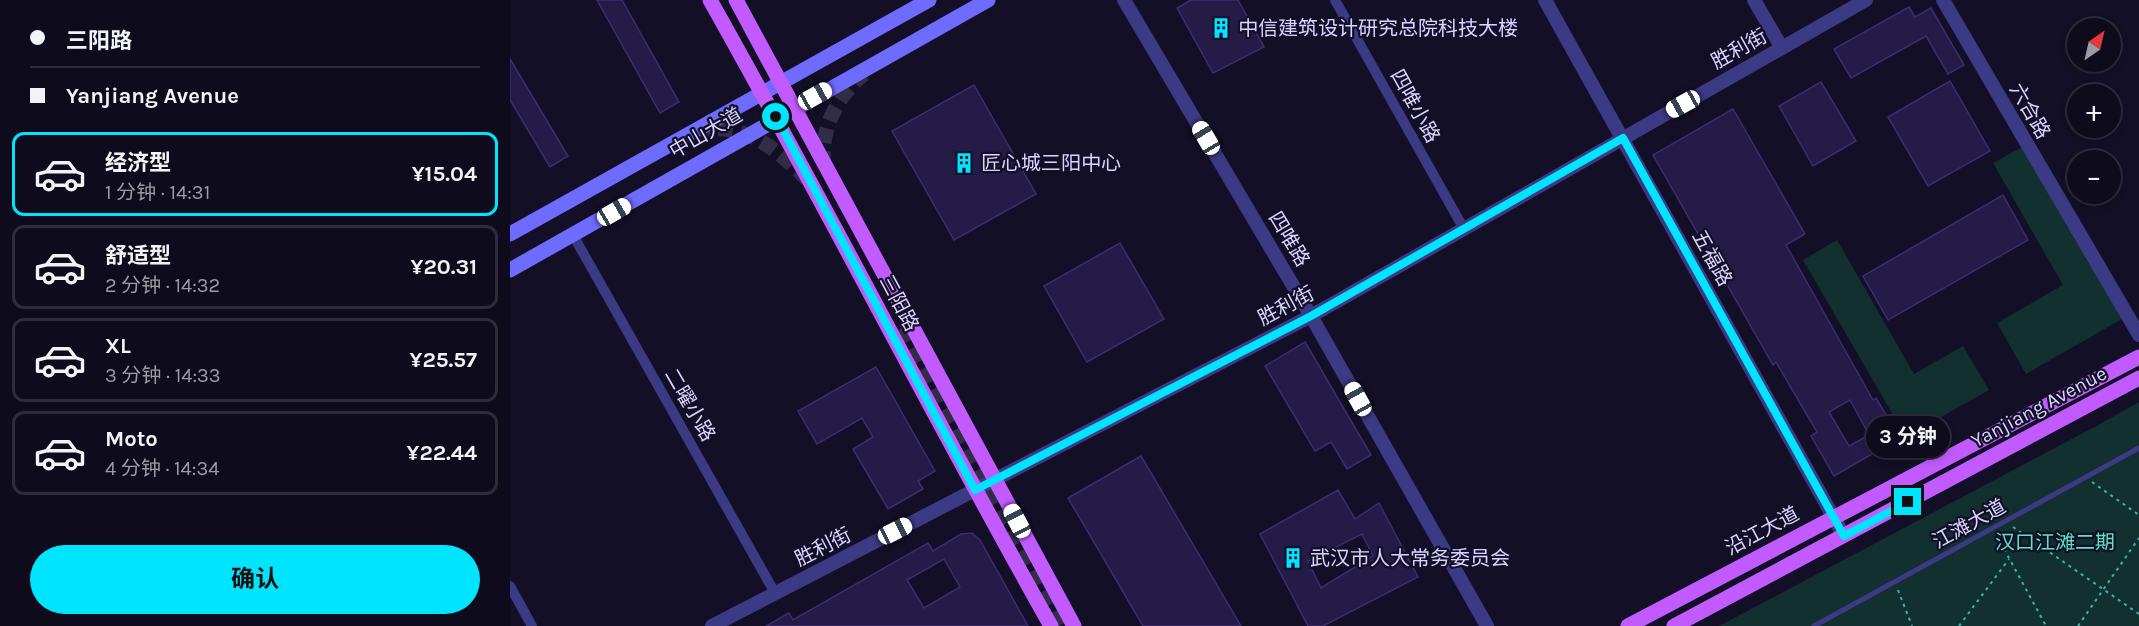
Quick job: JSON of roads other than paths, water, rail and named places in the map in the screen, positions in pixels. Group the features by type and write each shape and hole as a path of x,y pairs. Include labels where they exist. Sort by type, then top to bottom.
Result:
{"main road":[{"name":"三阳路","path":"710,0 763,93 975,490 1051,626"},
{"name":"三阳路","path":"736,0 796,106 1074,626"},
{"name":"中山大道","path":"510,234 929,0"},
{"name":"中山大道","path":"510,270 776,117 987,0"},
{"name":"沿江大道","path":"1628,626 2139,357"},
{"name":"Yanjiang Avenue","path":"1674,626 2139,378"}],"street":[{"name":"四唯路","path":"1124,0 1311,316 1487,626"},
{"name":"四唯小路","path":"1335,0 1464,229"},
{"name":"五福路","path":"1545,0 1844,536"},
{"path":"1754,0 1782,48"},
{"name":"胜利街","path":"712,626 1311,316 1866,0"},
{"name":"六合路","path":"1942,0 2139,336"},
{"name":"二曜小路","path":"573,235 775,593"},
{"path":"510,586 532,626"}],"lane":[{"name":"江滩大道","path":"1814,626 2139,448"}],"tunnel":[{"path":"824,166 824,140 832,115 846,93 864,74"},
{"path":"695,131 713,129 743,133 770,147 807,179"},
{"path":"898,330 1063,626"}],"place":[{"name":"中信建筑设计研究总院科技大楼","path":"1221,28"},
{"name":"匠心城三阳中心","path":"964,163"},
{"name":"武汉市人大常务委员会","path":"1293,558"}],"park label":[{"name":"汉口江滩二期","path":"2055,542"}]}
